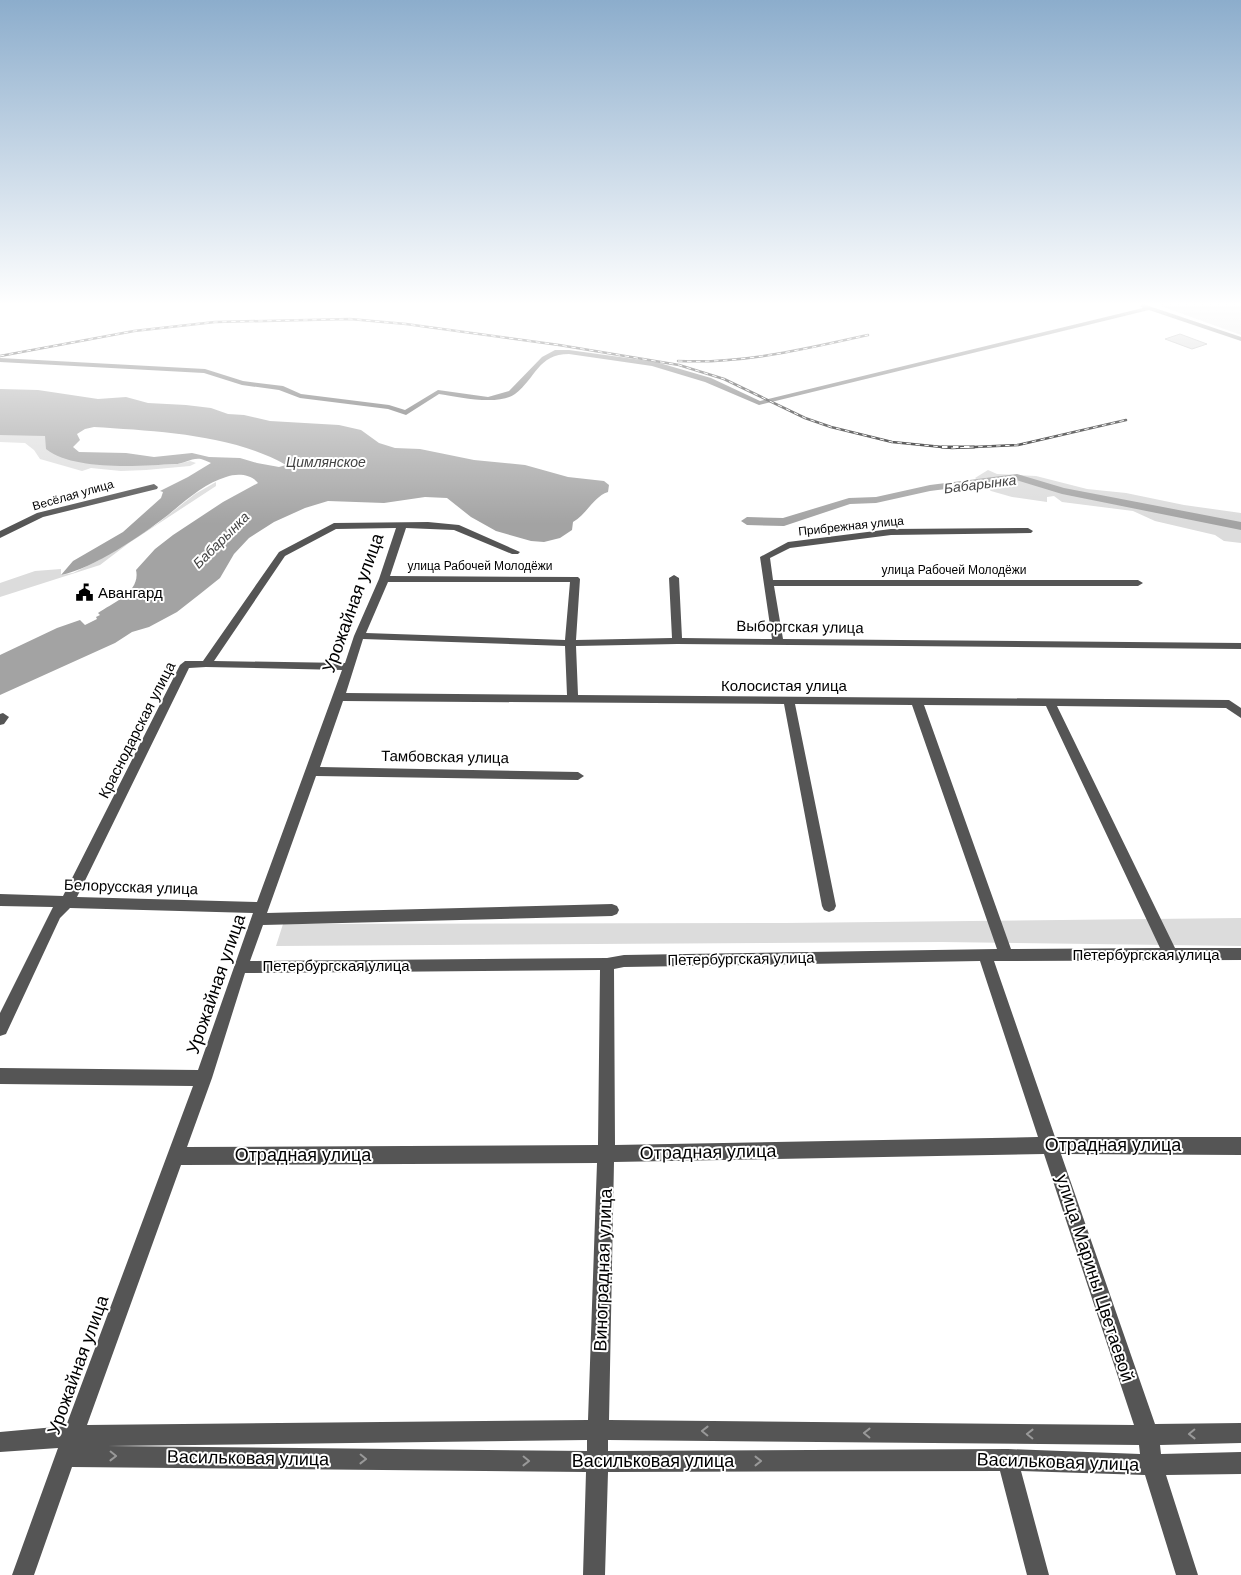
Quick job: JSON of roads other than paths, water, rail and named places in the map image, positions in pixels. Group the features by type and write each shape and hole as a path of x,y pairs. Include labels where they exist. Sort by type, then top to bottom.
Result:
{"street":[{"path":"225,378 242,383 280,388 300,396 389,407 406,413 438,392 488,399 512,393 526,378"},
{"path":"700,378 759,403 864,378"},
{"name":"Весёлая улица","path":"0,536 40,515 154,486"},
{"path":"206,664 282,554 334,526 402,525 456,527 515,552"},
{"name":"Урожайная улица","path":"23,1575 68,1446 204,1078 240,967 360,636 384,579 402,525"},
{"name":"Прибрежная улица","path":"778,642 765,557 788,545 891,532 1028,531"},
{"path":"674,578 677,641"},
{"name":"улица Рабочей Молодёжи","path":"384,579 575,579 570,643"},
{"name":"улица Рабочей Молодёжи","path":"770,583 1138,583"},
{"name":"Выборгская улица","path":"360,636 570,643 677,641 1241,646"},
{"path":"570,643 573,700"},
{"path":"206,664 349,667"},
{"name":"Краснодарская улица","path":"0,1029 55,914 67,902 185,665 206,664"},
{"name":"Колосистая улица","path":"339,697 1229,704 1241,714"},
{"path":"789,701 828,906"},
{"path":"917,702 1006,955"},
{"path":"1050,703 1171,955"},
{"name":"Тамбовская улица","path":"312,771 578,776"},
{"name":"Белорусская улица","path":"0,900 260,913"},
{"path":"260,913 612,910"},
{"name":"Петербургская улица","path":"240,967 607,964 634,960 985,955 1241,954"},
{"name":"улица Марины Цветаевой","path":"985,955 1148,1435 1152,1465 1187,1575"},
{"name":"Виноградная улица","path":"594,1575 606,1154 607,964"},
{"path":"0,1076 204,1078"},
{"name":"Отрадная улица","path":"174,1156 606,1154 1051,1145 1241,1146"},
{"name":"Васильковая улица","path":"68,1446 599,1430 1148,1435 1241,1433"},
{"path":"0,1442 68,1446"},
{"name":"Васильковая улица","path":"68,1446 598,1462 1008,1460 1152,1465 1241,1463"},
{"path":"1008,1460 1038,1575"}],"water":[{"name":"Цимлянское","path":"0,389 38,390 98,399 126,397 148,403 211,408 228,414 244,415 270,421 339,425 361,430 379,443 395,448 420,449 474,460 525,465 568,477 604,481 609,485 608,492 598,498 573,522 572,530 560,538 544,542 531,541 496,531 471,517 447,498 425,497 384,503 328,501 305,508 274,522 249,538 234,554 220,578 177,612 149,627 132,632 115,643 0,695 0,655 57,628 80,620 85,625 97,619 96,617 100,615 98,613 130,591 136,578 136,570 155,549 223,502 258,483 248,476 239,475 218,480 196,493 157,523 117,550 88,566 61,575 73,561 123,532 161,498 163,492 160,491 211,463 198,459 178,464 160,465 108,466 90,464 58,456 46,449 45,436 0,435","holes":["94,427 167,433 218,440 265,455 286,465 279,467 240,458 209,457 192,453 154,457 126,453 79,452 73,447 80,440 77,434 85,429"]}],"waterway":[{"name":"Бабарынка","path":"747,521 784,522 849,501 876,500 930,488 1017,477 1062,491 1241,526"}],"railway":[{"path":"719,378 805,418 831,427 892,442 942,447"},
{"path":"974,447 1018,445 1126,420"},
{"path":"942,447 974,447"},
{"path":"942,447 974,447"}],"place":[{"name":"Авангард","path":"84,593"}]}
